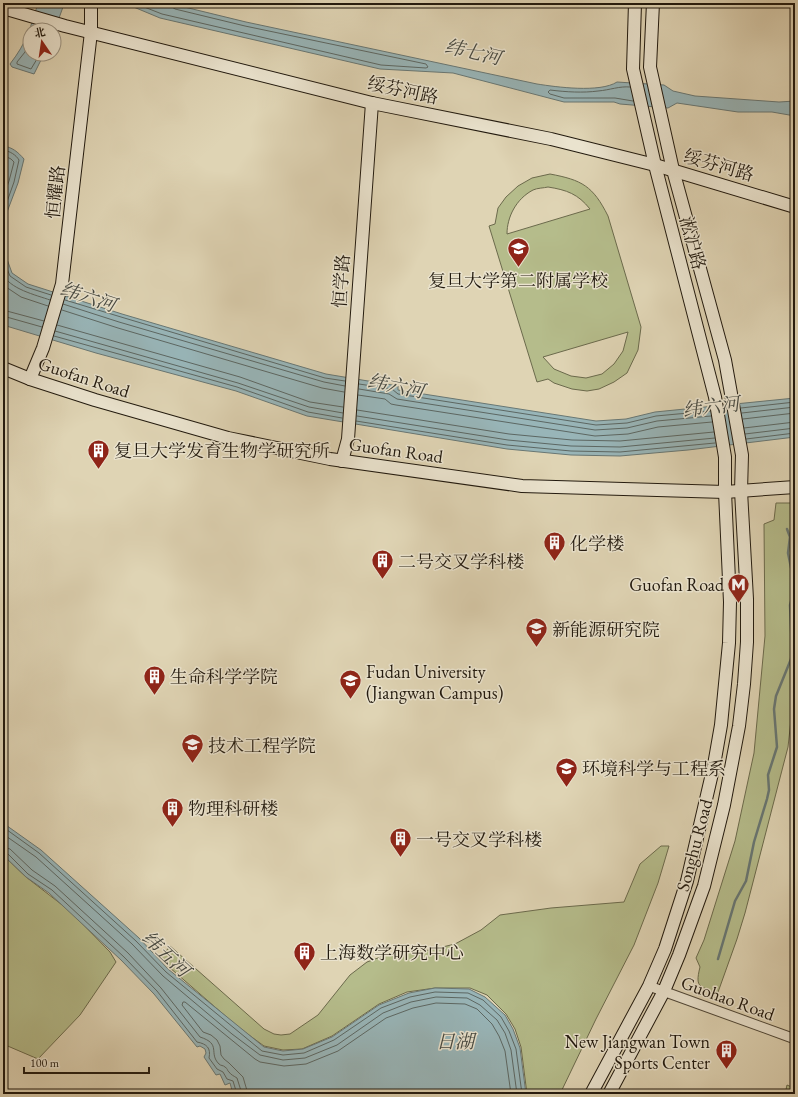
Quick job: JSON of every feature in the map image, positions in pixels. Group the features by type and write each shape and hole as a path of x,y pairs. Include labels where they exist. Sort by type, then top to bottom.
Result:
{"street":[{"name":"恒耀路","path":"30,379 46,337 62,284 91,32 91,3"},
{"name":"淞沪路","path":"635,3 633,69 655,165 715,397 725,457 725,492"},
{"name":"淞沪路","path":"653,3 650,67 673,170 726,360 742,455"},
{"name":"绥芬河路","path":"3,8 65,26 372,102 551,139 655,165 795,207"},
{"name":"恒学路","path":"342,461 349,429 372,102"},
{"name":"Guofan Road","path":"3,368 30,379 95,400 228,438 342,461 522,486 725,492 795,487"},
{"name":"Songhu Road","path":"609,1094 664,991 679,954 704,886 724,805 739,726 747,642 747,599 741,491 742,455"},
{"name":"Songhu Road","path":"591,1094 649,986 665,948 687,882 706,804 721,725 729,643 730,602 725,492"},
{"name":"Guohao Road","path":"649,986 795,1039"}],"green space":[{"path":"550,174 578,182 591,191 603,206 608,216 641,327 638,350 627,373 614,382 599,389 587,391 572,389 554,383 548,379 537,382 489,226 495,224 498,208 506,197 518,186 532,178","holes":["548,187 576,196 590,209 507,234 509,221 517,203 533,190","628,332 623,351 614,364 602,374 586,378 571,376 554,369 543,357"]},
{"path":"776,503 794,503 795,515 795,683 788,747 745,913 717,995 699,984 698,975 700,967 696,958 704,940 735,841 754,753 765,636 764,524 774,520"},
{"path":"661,846 669,846 658,883 634,945 560,1094 527,1094 521,1047 515,1029 506,1014 487,995 470,988 435,988 407,992 379,1004 332,1036 302,1049 283,1050 264,1046 238,1027 160,959 170,946 264,1029 274,1034 290,1034 318,1015 350,975 367,962 386,955 430,950 455,944 481,930 500,915 551,908 624,902 640,864"},
{"path":"3,855 26,877 70,911 110,952 116,962 80,1015 38,1059 3,1044"},
{"path":"787,1085 794,1088 795,1087 795,1094 785,1094"}],"water":[{"path":"38,3 50,3 63,7 58,22 32,22"},
{"path":"124,3 168,3 246,22 537,84 566,88 600,87 617,82 664,85 673,91 695,96 779,102 795,101 795,116 772,112 738,112 677,103 668,108 620,104 614,102 564,102 453,73 380,69 160,18"},
{"path":"22,46 22,62 40,62 34,74 12,67 10,64"},
{"path":"3,146 15,150 24,159 18,183 4,220 3,234"},
{"name":"纬六河","path":"3,248 12,273 28,284 122,314 326,374 398,386 398,390 596,421 626,419 655,412 795,398 795,437 688,450 620,456 571,455 507,449 307,416 236,391 96,353 3,325"},
{"name":"日湖","path":"3,823 41,850 139,938 168,969 264,1047 283,1051 303,1049 332,1037 379,1005 409,993 435,988 469,989 485,997 505,1015 513,1029 520,1048 526,1094 233,1094 230,1083 225,1085 220,1074 216,1075 204,1057 206,1053 205,1049 200,1046 197,1047 154,994 121,960 49,893 26,877 3,855"}],"waterway":[{"path":"718,959 735,901 746,881 754,842 769,790 768,775 777,747 774,709 776,696 791,659 790,605 795,587 788,553 790,537 787,529"}],"place":[{"name":"复旦大学第二附属学校","path":"518,268"},
{"name":"复旦大学发育生物学研究所","path":"98,470"},
{"name":"化学楼","path":"555,562"},
{"name":"二号交叉学科楼","path":"383,580"},
{"name":"Guofan Road","path":"739,604"},
{"name":"新能源研究院","path":"536,648"},
{"name":"生命科学学院","path":"155,696"},
{"name":"Fudan University (Jiangwan Campus)","path":"351,700"},
{"name":"技术工程学院","path":"193,764"},
{"name":"环境科学与工程系","path":"566,788"},
{"name":"物理科研楼","path":"173,828"},
{"name":"一号交叉学科楼","path":"400,858"},
{"name":"上海数学研究中心","path":"304,972"},
{"name":"New Jiangwan Town Sports Center","path":"726,1070"}],"water label":[{"name":"纬七河","path":"473,52"},
{"name":"纬五河","path":"166,954"}]}
